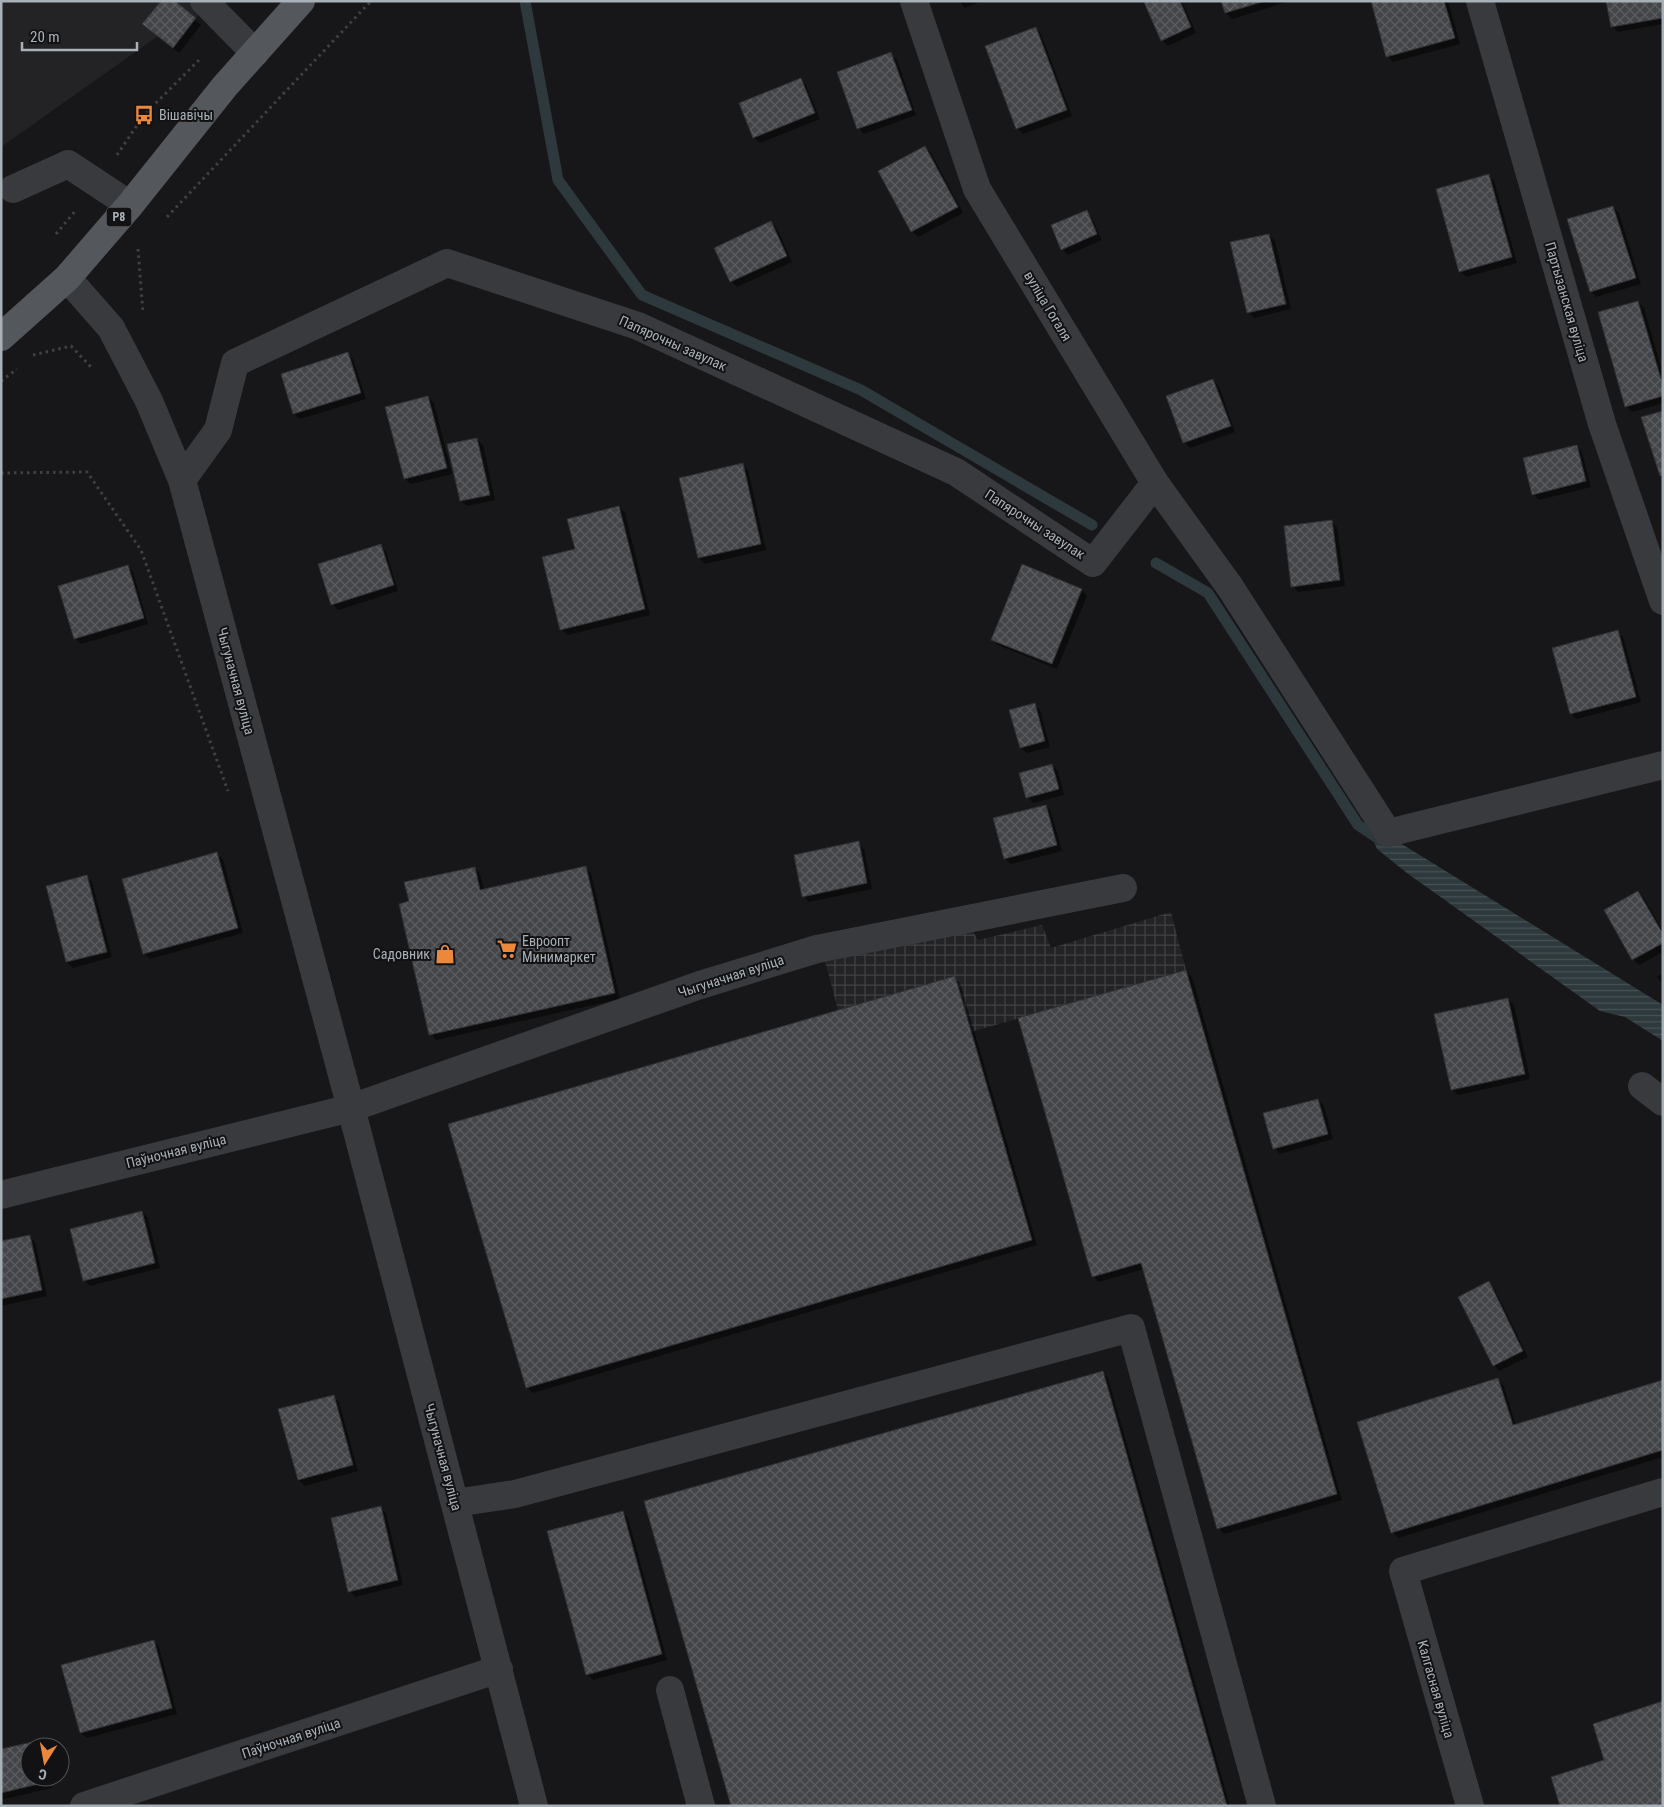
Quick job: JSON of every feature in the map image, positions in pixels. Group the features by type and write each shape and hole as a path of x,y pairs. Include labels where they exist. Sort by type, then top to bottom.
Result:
{"main road":[{"name":"Р8","path":"1,337 67,278 130,205 225,86 302,1"}],"street":[{"path":"204,1 255,53"},
{"name":"вуліца Гогаля","path":"914,1 977,189 1155,482 1230,587 1388,833 1663,765"},
{"name":"Партызанская вуліца","path":"1480,1 1602,424 1663,600"},
{"path":"13,189 68,164 130,205"},
{"name":"Папярочны завулак","path":"182,480 218,430 235,363 447,262 638,326 956,472 1093,563 1155,482"},
{"name":"Чыгуначная вуліца","path":"67,278 111,328 149,401 182,480 351,1108 534,1806"},
{"name":"Чыгуначная вуліца","path":"351,1108 700,985 818,949 1123,888"},
{"name":"Паўночная вуліца","path":"1,1195 351,1108"},
{"path":"455,1502 515,1494 1132,1328 1262,1806"},
{"name":"Калгасная вуліца","path":"1470,1806 1403,1571 1663,1492"},
{"name":"Паўночная вуліца","path":"84,1806 498,1669"},
{"path":"670,1690 701,1806"}],"path":[{"path":"165,219 371,1"},
{"path":"138,247 143,315"},
{"path":"27,360 33,355 71,346 91,367"},
{"path":"1,381 20,366"},
{"path":"1,473 87,472 141,550 229,794"}],"shaded area":[{"path":"1,1 209,1 173,48 158,36 1,147"},
{"path":"1366,822 1663,1005 1663,1041 1625,1017 1600,1011 1407,873 1377,849"},
{"path":"1171,912 1186,970 971,1032 955,976 838,1010 825,961 969,925 978,940 1042,925 1051,948"}],"building":[{"path":"161,1 175,1 196,18 173,48 142,24"},
{"path":"1180,1 1191,27 1161,41 1144,2"},
{"path":"1221,1 1265,1 1225,13"},
{"path":"1371,1 1444,1 1455,38 1386,57"},
{"path":"1606,1 1663,1 1663,18 1611,27"},
{"path":"1036,27 1067,110 1016,129 985,46"},
{"path":"891,52 912,110 857,129 837,72"},
{"path":"801,78 815,113 753,138 739,103"},
{"path":"925,146 958,207 911,232 878,171"},
{"path":"1489,174 1512,257 1459,272 1436,189"},
{"path":"1613,206 1636,278 1590,292 1567,219"},
{"path":"1087,210 1097,234 1061,250 1051,225"},
{"path":"771,221 787,256 730,282 714,248"},
{"path":"1269,234 1286,304 1247,313 1230,242"},
{"path":"1638,301 1663,386 1663,396 1625,407 1598,312"},
{"path":"348,352 361,393 293,414 281,374"},
{"path":"1213,379 1231,426 1183,443 1166,396"},
{"path":"428,396 447,468 404,479 385,407"},
{"path":"1663,411 1663,475 1660,476 1641,417"},
{"path":"477,438 490,495 460,501 447,444"},
{"path":"1577,445 1586,481 1532,495 1523,458"},
{"path":"743,463 761,544 698,558 679,478"},
{"path":"619,506 645,609 560,630 542,557 575,549 567,519"},
{"path":"1332,520 1340,580 1291,587 1284,526"},
{"path":"381,544 394,585 331,605 318,564"},
{"path":"1022,564 1082,589 1052,664 991,640"},
{"path":"128,565 144,618 74,639 58,586"},
{"path":"1618,630 1636,697 1570,714 1552,648"},
{"path":"1035,703 1045,741 1020,748 1009,710"},
{"path":"1052,764 1059,789 1026,798 1019,773"},
{"path":"1046,805 1057,845 1004,859 993,818"},
{"path":"859,841 867,883 802,897 794,855"},
{"path":"217,852 238,928 143,954 122,879"},
{"name":"Евроопт Минимаркет","path":"586,866 615,993 429,1035 399,904 409,901 404,882 475,867 480,890"},
{"path":"87,875 107,952 66,962 46,886"},
{"path":"1638,891 1663,934 1663,943 1632,960 1604,910"},
{"path":"1186,970 1337,1494 1217,1529 1141,1263 1092,1277 1018,1018"},
{"path":"955,976 1032,1240 526,1388 448,1124"},
{"path":"1508,998 1525,1074 1451,1090 1434,1014"},
{"path":"1318,1099 1328,1134 1273,1149 1263,1113"},
{"path":"142,1211 155,1263 83,1281 70,1229"},
{"path":"30,1235 42,1290 1,1299 1,1241"},
{"path":"1489,1281 1523,1351 1493,1366 1458,1297"},
{"path":"1103,1371 1227,1806 731,1806 644,1501"},
{"path":"1498,1378 1513,1425 1663,1380 1663,1450 1391,1533 1357,1422"},
{"path":"334,1395 353,1465 298,1480 278,1409"},
{"path":"381,1506 398,1580 348,1592 331,1518"},
{"path":"623,1511 662,1654 586,1675 547,1531"},
{"path":"154,1640 172,1708 80,1733 61,1665"},
{"path":"1663,1701 1663,1806 1560,1806 1551,1777 1604,1760 1593,1724"},
{"path":"20,1745 20,1787 26,1787 1,1793 1,1749"}],"waterway":[{"path":"525,1 558,180 642,295 861,390 1092,525"},
{"path":"1156,563 1208,593 1358,825 1382,841"}],"place":[{"name":"Вішавічы","path":"144,115"},
{"name":"Евроопт Минимаркет","path":"507,949"},
{"name":"Садовник","path":"445,954"}]}
